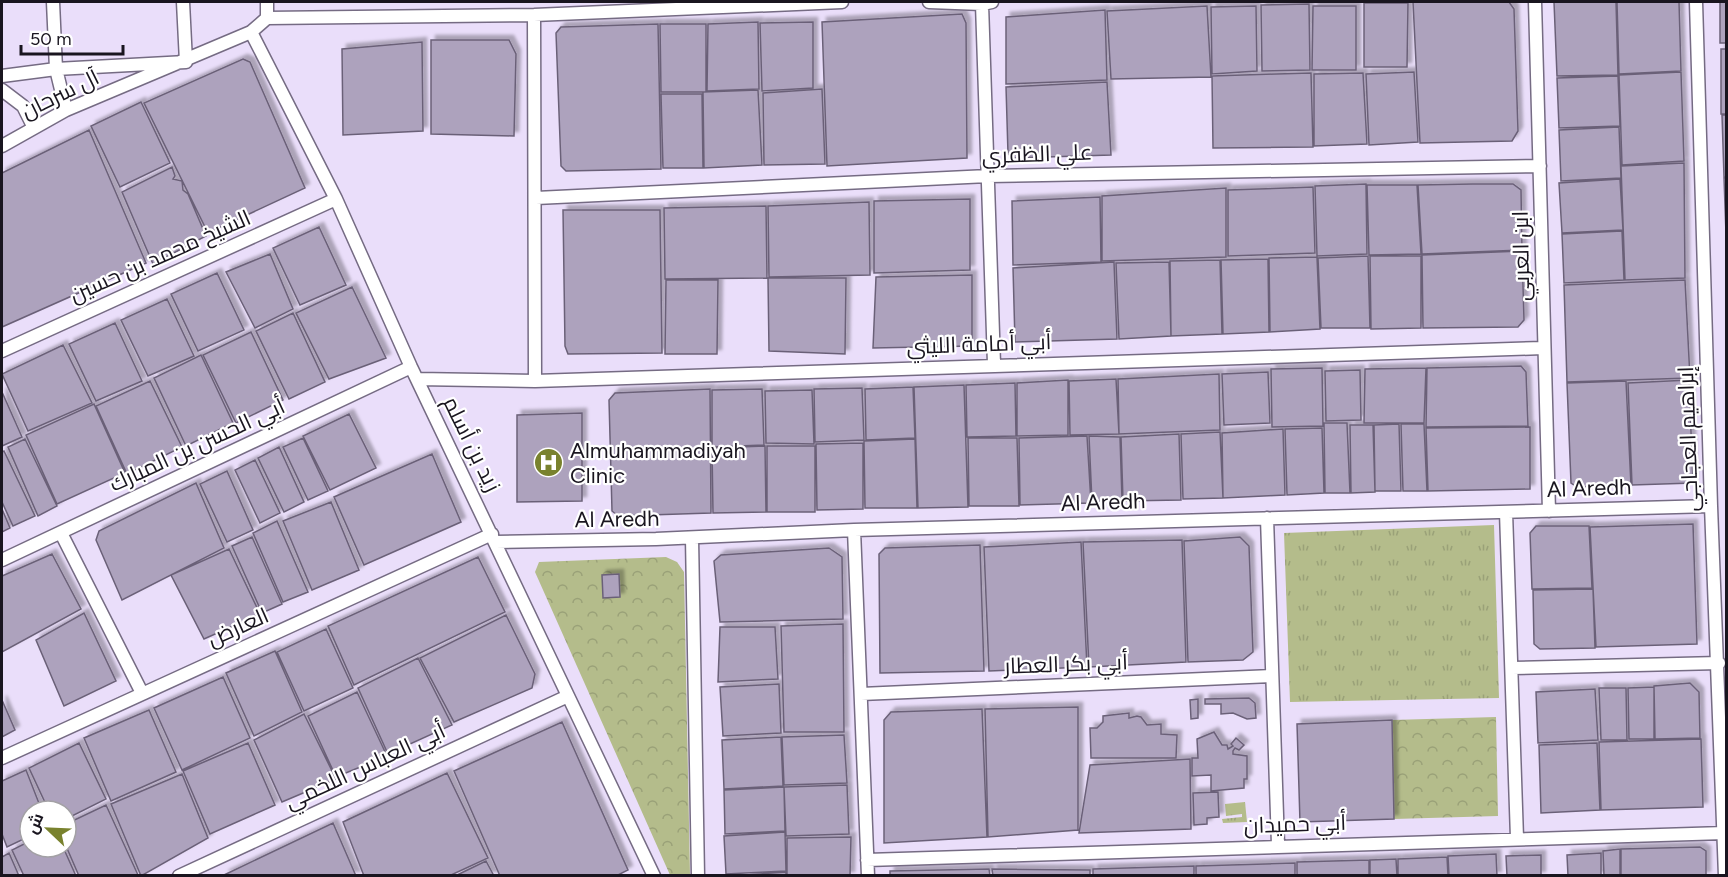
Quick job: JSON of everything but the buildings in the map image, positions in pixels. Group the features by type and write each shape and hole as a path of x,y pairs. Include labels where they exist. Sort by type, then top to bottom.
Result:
{"street":[{"path":"52,2 56,69 66,110"},
{"path":"2,76 56,69 186,62 183,2"},
{"path":"267,2 267,18 534,15 723,4 842,2"},
{"path":"448,2 449,15"},
{"path":"929,2 987,3 988,176 994,364"},
{"name":"ابن العربي","path":"1536,2 1543,348 1549,511"},
{"name":"إبراهيم العجاجي","path":"1696,2 1725,876"},
{"path":"534,15 535,381"},
{"name":"آل سرحان","path":"2,146 66,110 186,62 251,32 267,18"},
{"name":"زيد بن أسلم","path":"251,32 336,199 411,367 654,876"},
{"path":"2,90 23,106 34,128"},
{"name":"علي الظفري","path":"536,198 988,176 1540,166"},
{"name":"الشيخ محمد بن حسين","path":"2,351 336,199"},
{"name":"أبي أمامة الليثي","path":"417,379 535,381 994,364 1543,348"},
{"name":"أبي الحسن بن المبارك","path":"2,560 411,367"},
{"name":"Al Aredh","path":"494,538 692,538 854,530 1711,506"},
{"path":"1506,512 1516,838"},
{"path":"1267,518 1278,845"},
{"path":"854,530 868,876"},
{"path":"61,533 142,693"},
{"name":"العارض","path":"2,758 142,693 494,538"},
{"path":"692,538 698,876"},
{"path":"1512,668 1719,663"},
{"name":"أبي بكر العطار","path":"861,694 1272,676"},
{"name":"أبي العباس اللخمي","path":"179,876 568,696"},
{"name":"أبي حميدان","path":"867,860 1724,832"}],"green space":[{"path":"1494,525 1499,698 1290,702 1284,533"},
{"path":"666,557 677,562 684,572 690,875 670,875 535,572 539,562"},
{"path":"1496,717 1498,816 1394,819 1392,720"},
{"path":"1245,802 1247,822 1223,823 1222,819 1242,817 1242,814 1226,816 1225,804"}],"place":[{"name":"Almuhammadiyah Clinic","path":"549,463"}]}
